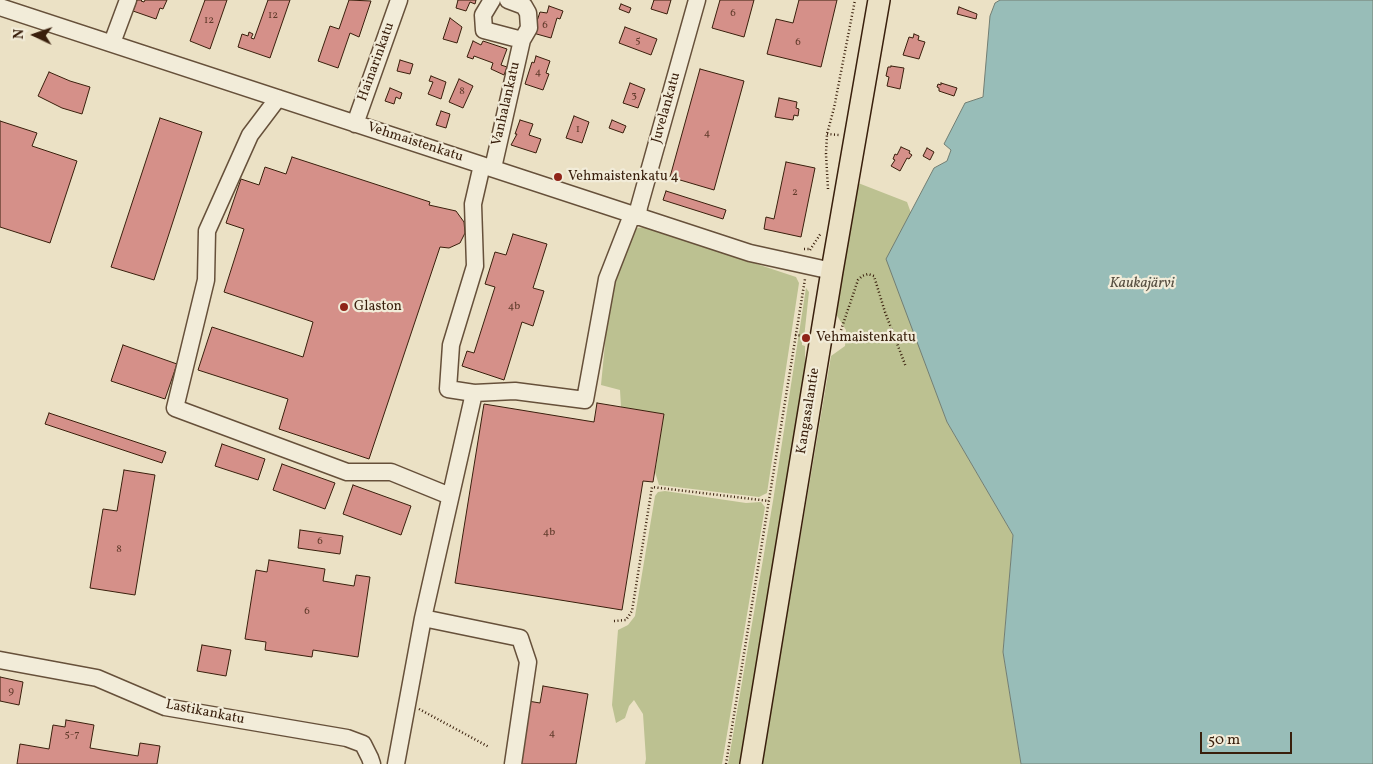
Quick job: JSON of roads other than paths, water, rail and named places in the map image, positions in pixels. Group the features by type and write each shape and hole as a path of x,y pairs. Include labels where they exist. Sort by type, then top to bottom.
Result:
{"main road":[{"name":"Kangasalantie","path":"751,764 832,271 879,0"}],"street":[{"path":"112,44 128,0"},
{"name":"Hainarinkatu","path":"355,124 399,0"},
{"path":"491,0 483,15 484,30 522,40"},
{"name":"Vanhalankatu","path":"474,392 448,389 451,345 475,266 473,204 487,166 522,40 529,28 528,13 524,6 508,0"},
{"name":"Juvelankatu","path":"474,392 515,391 585,400 607,279 635,215 697,0"},
{"name":"Vehmaistenkatu","path":"0,7 750,254 832,271"},
{"path":"278,98 250,135 207,231 206,280 174,408 347,472 391,472 450,496"},
{"path":"396,764 423,618 474,392"},
{"path":"423,618 520,638 528,662 513,764"},
{"name":"Lastikankatu","path":"0,660 97,678 165,707 347,738 363,744 372,764"}],"water":[{"name":"Kaukajärvi","path":"1000,0 1373,0 1373,764 1021,764 1003,652 1013,535 947,422 886,259 934,168 947,161 951,150 944,144 965,103 983,97 990,16 995,3"}],"place":[{"name":"Vehmaistenkatu 4","path":"558,177"},
{"name":"Glaston","path":"344,307"},
{"name":"Vehmaistenkatu","path":"806,338"}]}
